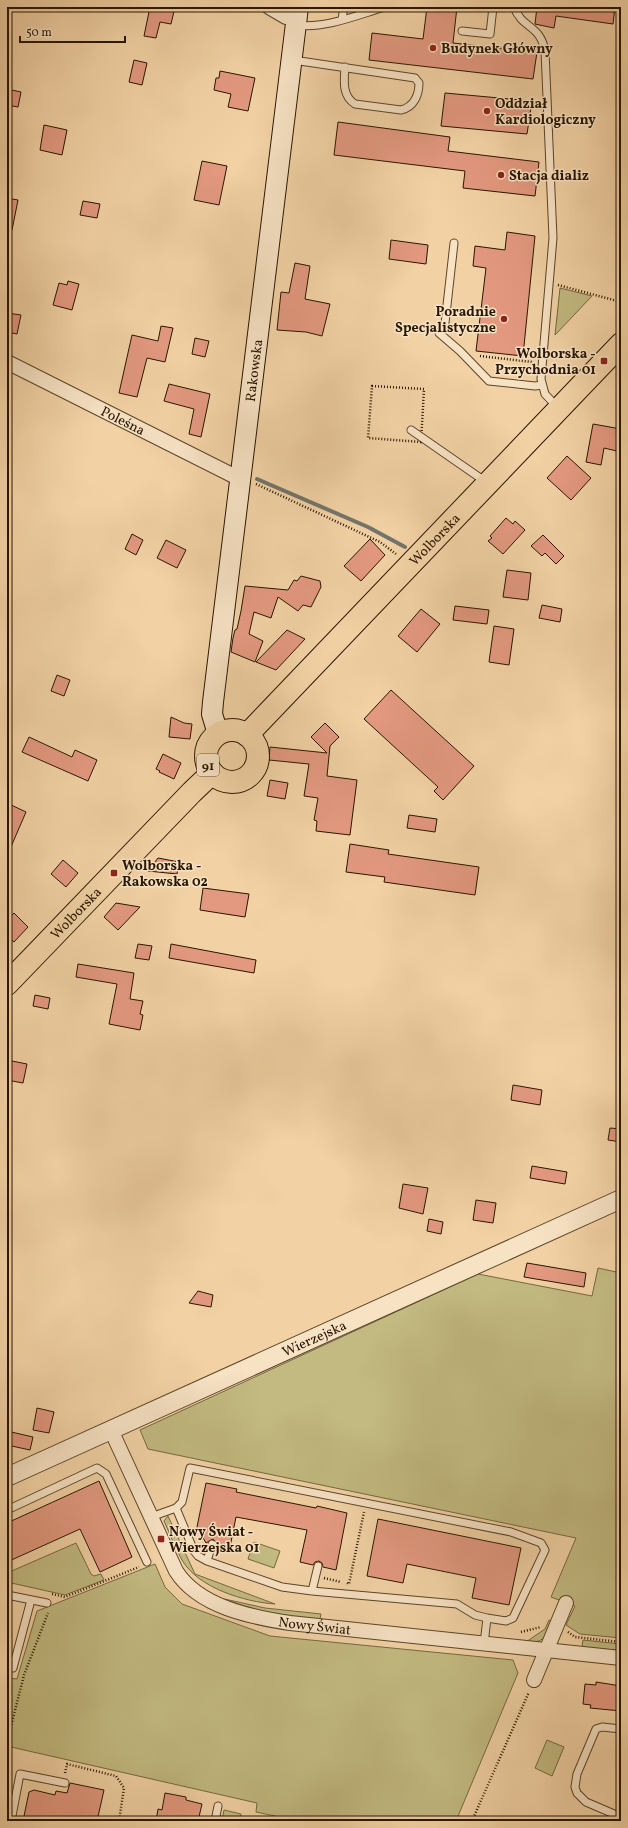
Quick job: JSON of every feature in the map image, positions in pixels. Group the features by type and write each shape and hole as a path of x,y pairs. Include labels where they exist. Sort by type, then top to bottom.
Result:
{"main road":[{"name":"Rakowska","path":"218,734 212,714 297,17"},
{"name":"Wolborska","path":"247,735 621,344"},
{"name":"91","path":"236,730 247,735 256,747 258,754 255,768 250,774 238,781 231,782 224,781 212,773 208,767 206,752 208,745 218,734 236,730"},
{"name":"Wolborska","path":"7,984 212,773"}],"street":[{"path":"268,7 286,17 297,17"},
{"name":"Poleśna","path":"7,362 240,479"},
{"name":"Wierzejska","path":"7,1477 621,1199"},
{"name":"Nowy Świat","path":"110,1430 180,1578 202,1596 242,1613 290,1624 621,1658"},
{"path":"534,1680 548,1650 566,1603"}],"lane":[{"path":"342,19 344,7"},
{"path":"297,17 311,26 385,7"},
{"path":"462,31 490,34 493,7"},
{"path":"514,7 518,17 536,30 543,39 545,51 553,238 541,363 542,385 545,394 559,409"},
{"path":"292,60 345,67 415,78 419,83 417,97 408,108 401,110 355,104 346,94 344,80 345,67"},
{"path":"454,243 445,323 444,328 439,333 460,351 489,381 542,385"},
{"path":"411,430 488,483"},
{"path":"7,1510 97,1468 106,1474 147,1562"},
{"path":"151,1517 176,1508 182,1502 190,1468 511,1532 541,1543 545,1550 513,1618 506,1621 475,1616 457,1604 282,1587 207,1561 198,1556 194,1551 176,1508"},
{"path":"207,1561 212,1544"},
{"path":"312,1591 318,1566"},
{"path":"7,1595 47,1603"},
{"path":"13,1668 31,1600"},
{"path":"484,1644 487,1618"},
{"path":"621,1729 602,1727 596,1729 577,1774 575,1787 577,1793 586,1802 621,1817"},
{"path":"11,1821 20,1774 64,1783"},
{"path":"216,1821 218,1806"}],"path":[{"path":"549,284 621,302"},
{"path":"460,351 475,353 478,356 541,363"},
{"path":"372,386 424,389 421,438 421,442 368,438 372,386"},
{"path":"240,479 257,484 380,542 409,565"},
{"path":"316,1576 349,1584 366,1503"},
{"path":"50,1594 65,1597 147,1565 147,1562"},
{"path":"7,1742 24,1675 49,1611 47,1603"},
{"path":"566,1628 575,1637 621,1642"},
{"path":"472,1821 534,1680"},
{"path":"64,1783 67,1764 116,1776 124,1788 119,1821"}],"shaded area":[{"path":"560,288 592,296 555,335"},
{"path":"598,1268 621,1273 621,1638 580,1634 566,1625 575,1606 551,1597 576,1538 148,1449 140,1430 478,1274 592,1296"},
{"path":"168,1516 195,1574 275,1604 237,1597 223,1592 211,1586 189,1570 177,1551 164,1521"},
{"path":"254,1542 280,1551 274,1568 248,1559"},
{"path":"76,1543 91,1574 94,1576 101,1574 104,1580 65,1595 7,1582 7,1573"},
{"path":"155,1564 165,1587 182,1604 270,1636 513,1660 518,1673 456,1821 298,1821 256,1812 257,1803 11,1747 9,1747 7,1753 7,1678 17,1679 37,1611"},
{"path":"220,1598 265,1608 321,1614 320,1620 269,1614"},
{"path":"549,1620 552,1621 544,1638 537,1641 526,1642 545,1629"},
{"path":"583,1640 621,1644 621,1651 582,1647"},
{"path":"547,1740 564,1747 552,1776 535,1768"},
{"path":"224,1810 241,1814 240,1821 222,1821"}],"building":[{"path":"150,7 175,7 171,24 160,22 156,38 144,36"},
{"name":"Budynek Główny","path":"427,7 457,7 453,43 537,52 533,79 369,60 372,33 423,39"},
{"path":"537,7 615,7 613,24 556,16 554,28 535,24"},
{"path":"134,60 147,63 142,85 129,82"},
{"path":"220,71 255,78 248,111 228,107 231,94 214,90 216,78 219,78"},
{"path":"7,89 21,92 18,107 7,105"},
{"path":"445,93 532,101 527,134 441,126"},
{"path":"338,122 450,137 448,151 539,162 535,196 463,188 465,171 334,155"},
{"path":"44,125 67,130 62,155 40,150"},
{"path":"202,161 227,166 219,205 194,200"},
{"path":"7,198 18,200 12,230 7,230"},
{"path":"83,201 100,204 97,218 80,215"},
{"name":"Poradnie Specjalistyczne","path":"507,232 535,236 523,356 476,351 486,268 473,266 475,246 505,250"},
{"path":"391,240 428,245 426,264 389,259"},
{"path":"295,263 310,266 305,299 330,304 322,336 306,332 277,330 281,292 289,293"},
{"path":"68,281 79,284 72,310 53,305 59,283 67,285"},
{"path":"7,313 21,315 17,334 7,332"},
{"path":"161,326 173,328 165,362 147,358 137,397 119,393 132,335 158,341"},
{"path":"195,338 209,341 205,357 192,354"},
{"path":"169,384 210,394 201,437 189,434 194,409 164,401"},
{"path":"593,424 621,429 621,452 604,448 601,465 586,462"},
{"path":"567,456 591,478 571,500 547,478"},
{"path":"506,518 513,524 515,521 525,530 503,554 488,541 492,538 490,536"},
{"path":"132,534 143,540 136,555 125,549"},
{"path":"543,535 564,556 556,564 545,553 542,556 531,546"},
{"path":"370,539 385,555 361,581 344,566"},
{"path":"166,540 186,550 177,568 157,558"},
{"path":"507,570 531,573 528,600 503,597"},
{"path":"301,576 320,581 321,587 311,607 303,605 298,611 278,597 271,618 254,612 249,634 263,641 255,662 231,652 233,638 235,630 237,629 241,611 245,586 288,590 294,580 297,581"},
{"path":"542,605 562,609 560,622 539,618"},
{"path":"455,606 489,610 487,624 453,620"},
{"path":"421,609 440,624 417,652 398,636"},
{"path":"494,626 514,629 509,665 489,662"},
{"path":"287,630 305,639 276,670 256,662"},
{"path":"57,675 70,680 64,696 51,691"},
{"path":"391,690 474,766 443,800 434,791 438,787 364,719"},
{"path":"171,717 184,723 192,724 190,739 169,737"},
{"path":"325,723 339,737 330,746 327,776 357,780 350,835 316,831 317,821 314,820 318,798 304,796 309,764 269,760 270,747 327,753 311,737"},
{"path":"29,737 72,757 75,750 97,760 88,781 22,752"},
{"path":"163,754 181,763 174,779 156,769"},
{"path":"270,780 288,783 285,799 267,796"},
{"path":"7,803 26,812 7,856"},
{"path":"409,815 437,819 435,832 407,828"},
{"path":"350,844 389,850 388,854 479,867 475,895 384,882 385,877 346,872"},
{"path":"158,858 179,862 177,874 148,871"},
{"path":"63,860 78,873 66,887 51,874"},
{"path":"203,888 249,894 245,917 200,910"},
{"path":"116,903 140,907 118,930 104,917"},
{"path":"14,913 28,927 14,942 7,936 7,920"},
{"path":"138,944 152,946 149,960 135,958"},
{"path":"171,944 256,960 254,973 169,958"},
{"path":"78,964 134,973 130,999 143,1001 140,1014 143,1015 140,1030 109,1024 117,984 76,977"},
{"path":"35,995 50,998 48,1009 33,1006"},
{"path":"7,1060 27,1064 23,1083 7,1080"},
{"path":"513,1085 542,1090 540,1105 511,1100"},
{"path":"610,1128 621,1129 621,1142 608,1140"},
{"path":"532,1166 567,1172 565,1184 530,1178"},
{"path":"403,1184 428,1188 423,1214 399,1208"},
{"path":"476,1200 496,1203 493,1223 473,1220"},
{"path":"429,1219 443,1222 441,1234 427,1231"},
{"path":"527,1263 586,1273 584,1287 524,1277"},
{"path":"198,1291 213,1295 211,1307 189,1303"},
{"path":"37,1408 54,1412 49,1433 33,1430"},
{"path":"7,1431 33,1437 30,1450 7,1445"},
{"path":"99,1481 132,1557 100,1572 80,1529 7,1562 7,1523"},
{"path":"206,1483 237,1489 236,1492 316,1508 317,1506 347,1513 336,1570 323,1567 322,1563 319,1561 315,1562 313,1565 300,1562 307,1530 236,1517 230,1547 217,1545 213,1539 206,1543 197,1527"},
{"path":"378,1519 521,1548 509,1605 472,1598 476,1578 407,1564 403,1583 367,1576"},
{"path":"596,1682 621,1686 621,1711 590,1708 591,1705 583,1704 585,1684 596,1685"},
{"path":"70,1783 104,1790 97,1821 23,1821 29,1792 34,1790 55,1795 56,1791 67,1793"},
{"path":"165,1793 186,1797 186,1800 202,1804 198,1821 156,1821 158,1809 162,1810"}],"waterway":[{"path":"257,479 368,527 405,547"}],"place":[{"name":"Budynek Główny","path":"433,48"},
{"name":"Oddział Kardiologiczny","path":"487,111"},
{"name":"Stacja dializ","path":"501,175"},
{"name":"Poradnie Specjalistyczne","path":"504,319"},
{"name":"Wolborska - Przychodnia 01","path":"604,361"},
{"name":"Wolborska - Rakowska 02","path":"114,873"},
{"name":"Nowy Świat - Wierzejska 01","path":"161,1539"}]}
